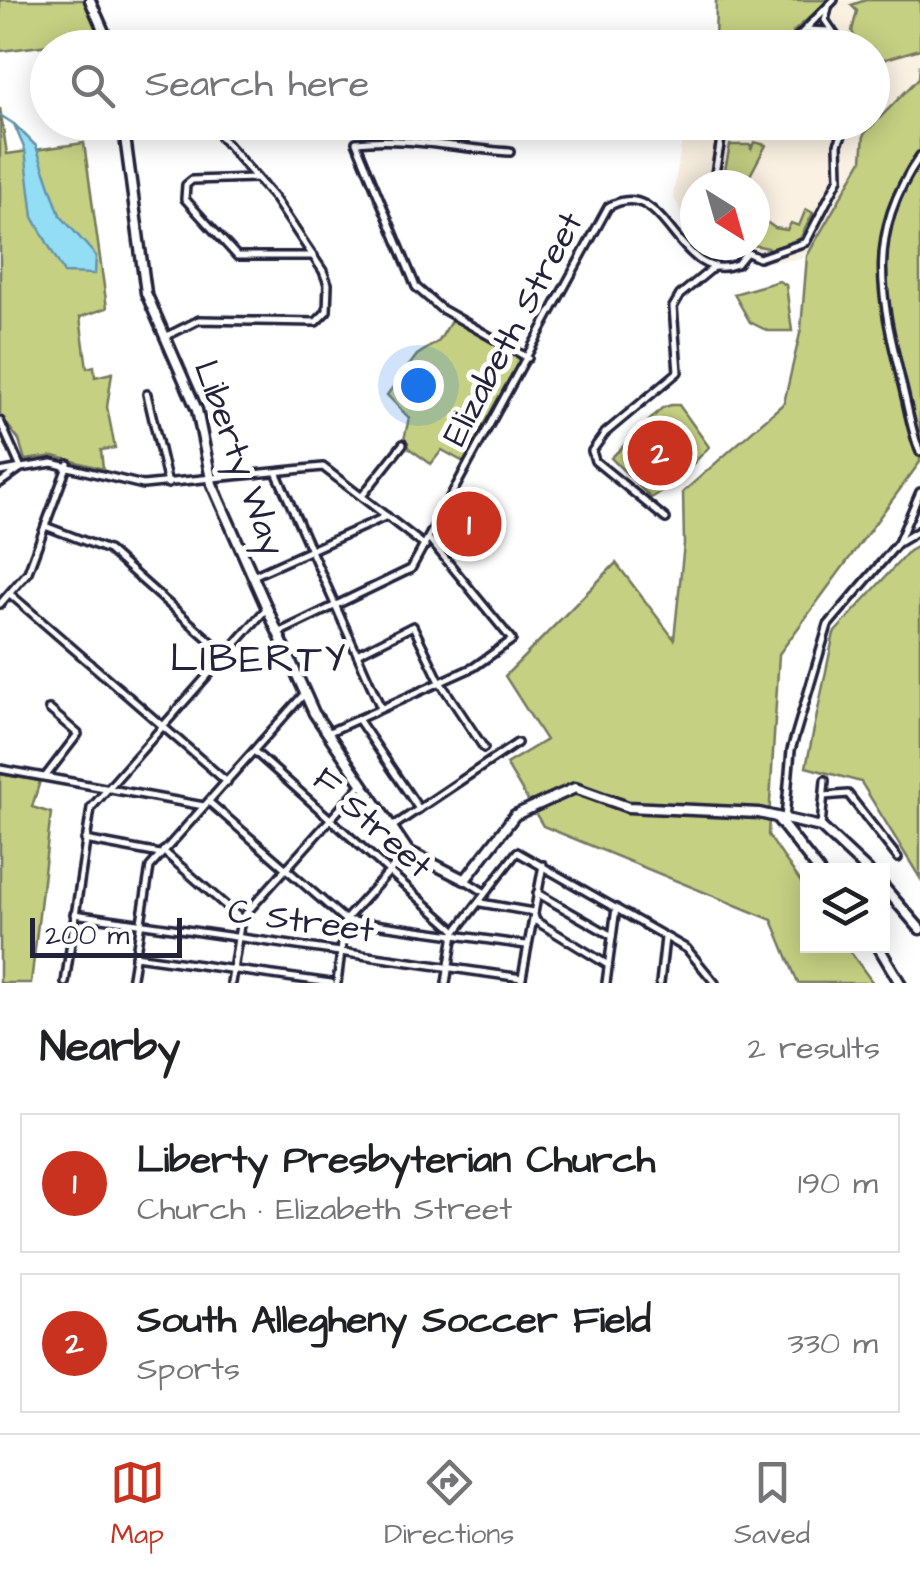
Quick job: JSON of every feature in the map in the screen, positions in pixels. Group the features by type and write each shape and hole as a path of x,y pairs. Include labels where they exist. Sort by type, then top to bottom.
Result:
{"street":[{"path":"90,0 104,30"},
{"path":"805,30 831,2"},
{"path":"831,2 825,20 831,30"},
{"name":"Liberty Way","path":"125,140 140,268 164,338 193,400 211,479 305,693 327,733 408,850 466,880"},
{"path":"164,338 199,320 316,322 327,311 328,284 314,256 257,178 224,140"},
{"path":"510,152 436,148 408,140 356,142 416,286 440,308 528,358"},
{"path":"716,170 721,140"},
{"path":"770,255 806,242 813,235 839,178 840,140"},
{"path":"920,156 890,216 882,244 880,293 920,452"},
{"path":"257,178 197,178 186,186 184,200 237,256 314,256"},
{"name":"Elizabeth Street","path":"278,634 405,575 430,540 580,264 600,214 617,202 631,200 649,206 692,256 714,266"},
{"path":"666,519 595,461 592,451 605,432 678,372 673,307 680,294 714,266 737,264 740,260"},
{"path":"147,394 168,484"},
{"path":"0,421 21,468"},
{"path":"362,496 403,444"},
{"path":"0,604 28,572 68,464"},
{"path":"0,472 68,464 116,481 168,484 323,467 426,547"},
{"path":"0,483 21,468"},
{"path":"277,472 382,708"},
{"path":"814,863 781,818 791,750 828,625 898,543 920,492"},
{"path":"253,576 388,516"},
{"path":"45,526 108,550 225,654"},
{"path":"898,543 920,530"},
{"path":"327,733 474,667 512,640 430,540"},
{"path":"10,594 227,782"},
{"path":"66,983 91,808 266,608"},
{"path":"358,653 413,626 440,682 484,748"},
{"path":"131,983 147,878 161,852 256,752 305,693"},
{"path":"45,777 78,734 49,708"},
{"path":"358,719 419,809"},
{"path":"392,827 517,743"},
{"name":"F Street","path":"256,752 455,932"},
{"path":"0,769 207,804 344,920 526,944"},
{"path":"821,827 825,780"},
{"path":"231,983 241,920 362,784"},
{"path":"484,892 466,880 515,815 566,789 584,790 628,807 781,818 821,827 860,863"},
{"path":"824,796 848,794 898,858"},
{"path":"85,840 161,852 241,920"},
{"path":"135,956 334,983 344,920 408,850"},
{"path":"446,983 455,932 517,852 698,958 714,983"},
{"path":"522,980 543,865"},
{"path":"537,893 612,936"},
{"path":"890,893 920,929"},
{"path":"481,903 533,912"},
{"path":"606,983 616,908"},
{"path":"533,912 536,921 608,966"},
{"name":"C Street","path":"74,914 448,966 522,980"},
{"path":"660,983 666,938"},
{"path":"882,953 900,983"}],"shaded area":[{"path":"716,0 920,0 919,78 890,108 890,30 715,30"},
{"path":"682,140 864,140 862,160 803,259 759,263 753,260 770,260 770,170 680,170 680,210 673,196"}],"green space":[{"path":"0,0 87,0 103,30 30,30 30,47 0,51"},
{"path":"716,0 829,0 795,30 715,30"},
{"path":"866,0 920,0 920,49 890,58 890,30 852,30 857,11 851,5"},
{"path":"920,64 920,462 779,654 768,835 800,881 800,953 851,953 873,983 798,983 772,920 543,826 506,764 546,740 505,676 616,563 674,639 684,544 683,492 784,403 801,329 807,256 862,160 864,140 890,140 890,108 919,78"},
{"path":"0,108 7,154 84,143 107,308 80,317 87,368 94,366 95,377 112,373 107,407 115,448 101,450 103,469 54,456 25,460 19,440 0,415"},
{"path":"754,142 766,145 753,170 725,170 730,145 751,145 751,150"},
{"path":"806,209 813,213 799,241 770,251 770,224 787,230 791,223 799,226"},
{"path":"779,281 786,285 792,331 768,331 750,322 734,294"},
{"path":"454,316 528,358 469,465 442,450 431,464 403,444 409,418 387,395 417,355 439,341"},
{"path":"679,405 709,447 673,485 651,498 611,458 662,408"},
{"path":"920,545 920,878 861,782 806,767 834,633 909,551"},
{"path":"0,774 40,781 32,807 51,813 31,983 0,983"}],"water":[{"path":"14,124 36,146 60,215 96,256 95,274 64,273 33,217 25,150"}],"waterway":[{"path":"0,115 14,124"}],"place":[{"name":"South Allegheny Soccer Field","path":"660,453"},
{"name":"Liberty Presbyterian Church","path":"469,524"}],"district":[{"name":"LIBERTY","path":"259,659"}]}
